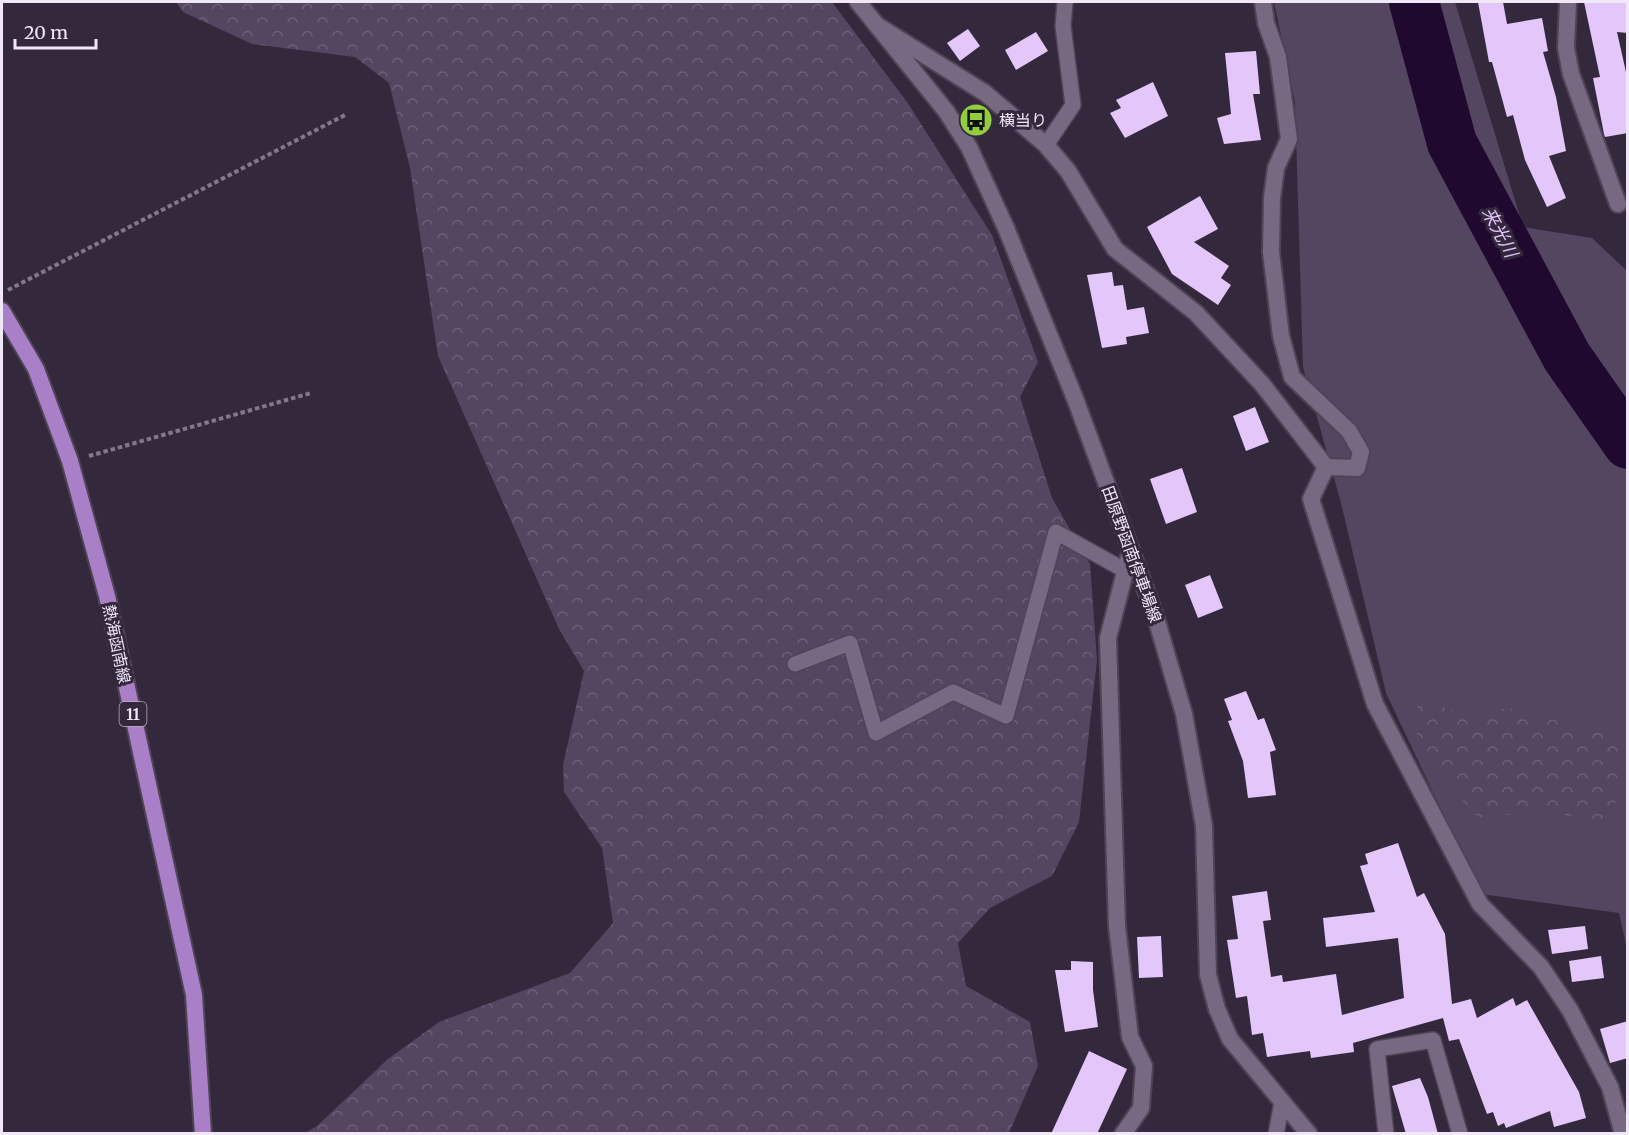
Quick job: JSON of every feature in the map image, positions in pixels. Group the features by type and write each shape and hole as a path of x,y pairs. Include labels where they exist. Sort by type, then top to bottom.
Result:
{"main road":[{"name":"熱海函南線","path":"2,311 36,369 70,461 107,596 194,994 203,1134"}],"street":[{"name":"田原野函南停車場線","path":"858,2 946,111 969,147 1006,228 1072,391 1156,618 1184,714 1201,795 1208,975 1217,1009 1230,1039 1309,1134"},
{"path":"878,25 986,93 1046,145 1068,171 1115,249 1196,313 1262,384 1326,467 1340,470 1357,468 1361,452 1349,430 1292,377 1281,336 1271,252 1272,198 1276,168 1289,139 1278,57 1266,23 1263,2"},
{"path":"1568,2 1566,48 1571,74 1618,204"},
{"path":"1326,467 1311,499 1375,704 1480,904 1541,967 1570,1010 1610,1087 1623,1134"},
{"path":"1122,1134 1141,1108 1144,1065 1130,1037 1117,926 1108,638 1131,549"}],"lane":[{"path":"1046,145 1073,105 1063,26 1065,2"},
{"path":"795,664 850,643 876,733 953,692 1006,716 1056,532 1126,570"},
{"path":"1386,1134 1377,1049 1433,1040 1460,1134"},
{"path":"1276,1134 1282,1102"}],"path":[{"path":"2,294 345,115"},
{"path":"70,461 311,393"}],"green space":[{"path":"176,2 832,2 907,102 992,235 1038,362 1020,397 1052,498 1090,564 1097,660 1079,822 1052,876 990,908 958,943 966,986 1030,1022 1038,1066 1009,1133 305,1133 317,1126 388,1059 439,1022 570,973 613,923 602,848 564,792 563,765 584,671 559,629 438,356 410,168 389,83 355,57 252,44 183,12"},
{"path":"1274,2 1455,2 1523,227 1592,238 1627,271 1627,949 1619,913 1481,894 1386,693 1341,503 1303,367 1295,102"},
{"path":"1434,701 1451,709 1470,712 1510,708 1533,725 1552,719 1587,732 1608,734 1623,751 1613,794 1618,810 1611,821 1605,822 1565,815 1543,814 1511,814 1479,818 1463,801 1455,777 1426,758 1416,731 1414,718 1419,704"}],"building":[{"path":"1478,2 1503,2 1507,24 1542,18 1548,51 1543,52 1556,97 1566,151 1549,156 1566,198 1547,207 1525,160 1513,115 1507,117 1492,62 1489,62"},
{"path":"1584,2 1628,2 1628,33 1617,32 1628,81 1628,133 1605,137 1593,78 1600,77"},
{"path":"968,29 980,46 960,61 947,43"},
{"path":"1036,32 1048,51 1016,70 1005,50"},
{"path":"1256,51 1260,94 1253,94 1261,140 1224,144 1217,118 1231,114 1225,53"},
{"path":"1153,82 1168,116 1125,138 1110,113 1121,108 1116,100"},
{"path":"1200,196 1218,229 1194,242 1229,266 1221,278 1231,285 1218,305 1172,274 1147,227"},
{"path":"1112,272 1114,286 1123,285 1127,310 1144,307 1149,333 1126,337 1127,344 1102,348 1087,275"},
{"path":"1255,407 1269,442 1246,451 1233,416"},
{"path":"1182,468 1197,512 1166,524 1150,479"},
{"path":"1210,575 1223,608 1198,618 1185,585"},
{"path":"1246,691 1258,720 1264,718 1276,750 1270,752 1276,795 1248,798 1243,761 1228,721 1232,720 1224,699"},
{"path":"1398,843 1417,897 1424,893 1445,934 1452,1004 1471,999 1477,1018 1513,998 1516,1006 1527,1000 1579,1092 1586,1118 1554,1127 1550,1111 1506,1128 1504,1123 1498,1126 1493,1112 1487,1114 1459,1039 1449,1041 1443,1018 1353,1043 1354,1052 1311,1058 1310,1051 1267,1057 1263,1033 1252,1035 1247,996 1236,998 1227,940 1238,939 1232,896 1267,891 1271,920 1263,921 1271,977 1282,975 1283,982 1336,974 1342,1015 1404,998 1398,938 1326,947 1323,918 1375,912 1360,866 1368,864 1365,854"},
{"path":"1585,926 1588,949 1552,954 1548,930"},
{"path":"1161,936 1163,977 1139,978 1137,937"},
{"path":"1601,956 1604,978 1572,982 1569,961"},
{"path":"1071,961 1093,962 1093,990 1098,1027 1065,1032 1055,970 1071,970"},
{"path":"1628,1021 1628,1058 1610,1063 1600,1029"},
{"path":"1089,1051 1127,1069 1097,1134 1051,1134"},
{"path":"1420,1078 1428,1097 1438,1134 1406,1134 1392,1086"}],"waterway":[{"name":"来光川","path":"1414,2 1452,143 1567,357 1628,444"}],"place":[{"name":"横当り","path":"976,120"}]}
